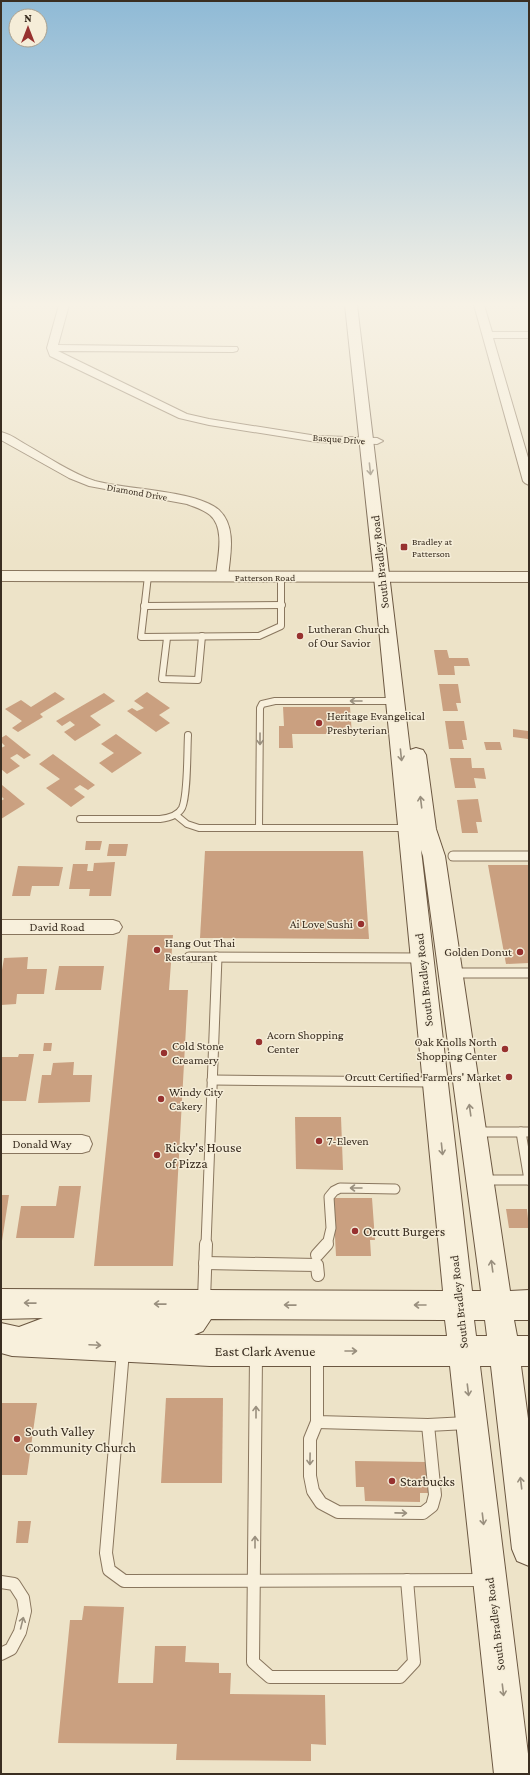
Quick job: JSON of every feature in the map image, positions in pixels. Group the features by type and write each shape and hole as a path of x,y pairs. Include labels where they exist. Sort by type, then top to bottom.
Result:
{"main road":[{"name":"South Bradley Road","path":"364,388 372,441"},
{"name":"South Bradley Road","path":"367,388 416,829 422,958 456,1273 458,1305 512,1774"},
{"name":"South Bradley Road","path":"388,577 395,700 416,829 434,856 497,1305 516,1351 528,1540"},
{"path":"436,872 427,891 433,941 428,954 422,958 427,962 436,977 444,1039 463,1064"},
{"path":"1,1304 529,1305"},
{"path":"6,1340 59,1328 86,1326 180,1326 193,1321 204,1305"},
{"name":"East Clark Avenue","path":"6,1340 210,1351 516,1351"}],"street":[{"name":"Basque Drive","path":"123,388 183,416 209,422 317,439 372,441"},
{"path":"503,388 529,481"},
{"name":"Diamond Drive","path":"1,435 73,476 93,484 203,505 214,512 221,518 224,527 222,577"},
{"name":"Patterson Road","path":"1,576 529,577"},
{"name":"David Road","path":"1,927 113,927"},
{"name":"Donald Way","path":"1,1144 82,1144"}],"lane":[{"path":"148,576 141,637 167,638 202,636 259,636 281,626 281,577"},
{"path":"144,606 282,605"},
{"path":"167,638 162,679 198,680 202,636"},
{"path":"260,828 260,708 262,704 276,701 395,700"},
{"path":"80,819 160,819 169,818 176,815 183,804 188,735"},
{"path":"176,815 187,824 199,828 416,829"},
{"path":"453,856 529,856"},
{"path":"189,957 422,958"},
{"path":"204,1305 204,1263 217,957"},
{"path":"450,973 529,973"},
{"path":"212,1080 435,1082"},
{"path":"473,1132 525,1132 529,1180 480,1180"},
{"path":"317,1255 327,1244 331,1228 330,1197 334,1191 340,1188 395,1189"},
{"path":"204,1263 317,1265 318,1275"},
{"path":"124,1347 106,1552 109,1570 124,1581 490,1580"},
{"path":"256,1351 255,1581 253,1662 270,1677 400,1677 414,1662 407,1580"},
{"path":"317,1351 317,1422 310,1434 310,1481 313,1492 325,1507 338,1512 422,1513 430,1509 435,1495 428,1425"},
{"path":"317,1422 428,1425 472,1422"},
{"path":"1,1582 14,1584 23,1598 25,1611 17,1638 10,1649 1,1654"}],"building":[{"path":"434,650 447,650 449,658 468,658 470,666 454,666 455,675 438,675"},
{"path":"439,684 458,684 461,703 456,703 458,711 443,711"},
{"path":"55,692 65,699 40,714 43,717 18,732 12,728 22,721 5,709 21,700 31,707"},
{"path":"147,692 170,708 159,715 170,723 156,732 127,711 132,708 137,711 144,708 134,701"},
{"path":"104,693 115,701 90,716 101,725 75,741 64,732 75,725 70,721 62,726 56,721"},
{"path":"283,707 350,707 352,734 292,734 293,748 279,748 279,726 284,726"},
{"path":"445,721 464,721 467,740 462,740 464,749 449,749"},
{"path":"513,729 528,731 528,739 513,737"},
{"path":"116,734 142,753 112,773 99,763 114,753 101,744"},
{"path":"6,735 31,755 24,759 17,754 10,758 20,766 7,774 1,769 1,748 5,746 1,742 1,738"},
{"path":"484,742 500,742 502,750 486,750"},
{"path":"53,754 95,785 88,790 80,785 74,789 85,797 71,807 46,788 60,779 39,764"},
{"path":"450,758 471,758 472,768 484,768 486,779 474,778 476,788 455,788"},
{"path":"2,785 25,804 1,819 1,801 4,799 1,796"},
{"path":"478,799 482,822 476,822 478,833 462,833 457,800"},
{"path":"86,841 102,841 100,850 85,850"},
{"path":"109,844 128,844 126,856 107,856"},
{"path":"205,851 363,851 369,939 200,938"},
{"path":"115,862 111,896 89,896 90,889 69,889 73,864 88,864 87,871 93,871 94,863"},
{"path":"488,865 529,865 529,963 506,964"},
{"path":"18,866 63,867 59,886 32,886 30,896 12,896"},
{"path":"128,935 173,935 169,990 188,990 173,1266 94,1266"},
{"path":"28,957 27,969 47,969 44,994 17,994 16,1004 1,1005 1,976 4,958"},
{"path":"59,966 104,966 101,990 55,990"},
{"path":"44,1043 52,1043 51,1051 43,1051"},
{"path":"19,1054 34,1054 26,1101 1,1101 1,1057 18,1057"},
{"path":"74,1062 73,1075 92,1075 90,1102 38,1103 42,1075 51,1075 53,1063"},
{"path":"295,1117 341,1117 343,1170 296,1169"},
{"path":"59,1186 81,1186 74,1238 16,1238 21,1206 56,1206"},
{"path":"1,1195 9,1195 2,1241 1,1240"},
{"path":"333,1198 372,1198 375,1240 370,1240 371,1256 336,1256"},
{"path":"506,1209 527,1209 529,1228 509,1228"},
{"path":"166,1398 223,1398 222,1483 161,1483"},
{"name":"South Valley Community Church","path":"1,1403 37,1403 27,1475 1,1475"},
{"path":"355,1461 428,1462 430,1493 420,1493 420,1502 365,1501 364,1487 356,1487"},
{"path":"18,1521 31,1521 28,1543 16,1543"},
{"path":"84,1606 124,1607 118,1683 153,1683 155,1646 186,1646 185,1662 219,1663 219,1673 231,1673 230,1694 325,1695 326,1745 311,1744 311,1761 176,1760 177,1744 58,1743 70,1620 82,1620"}],"place":[{"name":"Bradley at Patterson","path":"404,547"},
{"name":"Lutheran Church of Our Savior","path":"300,636"},
{"name":"Heritage Evangelical Presbyterian","path":"319,723"},
{"name":"Ai Love Sushi","path":"361,924"},
{"name":"Hang Out Thai Restaurant","path":"157,950"},
{"name":"Golden Donut","path":"520,952"},
{"name":"Acorn Shopping Center","path":"259,1042"},
{"name":"Oak Knolls North Shopping Center","path":"505,1049"},
{"name":"Cold Stone Creamery","path":"164,1053"},
{"name":"Orcutt Certified Farmers' Market","path":"509,1077"},
{"name":"Windy City Cakery","path":"161,1099"},
{"name":"7-Eleven","path":"319,1141"},
{"name":"Ricky's House of Pizza","path":"157,1155"},
{"name":"Orcutt Burgers","path":"355,1231"},
{"name":"South Valley Community Church","path":"17,1439"},
{"name":"Starbucks","path":"392,1481"}]}
